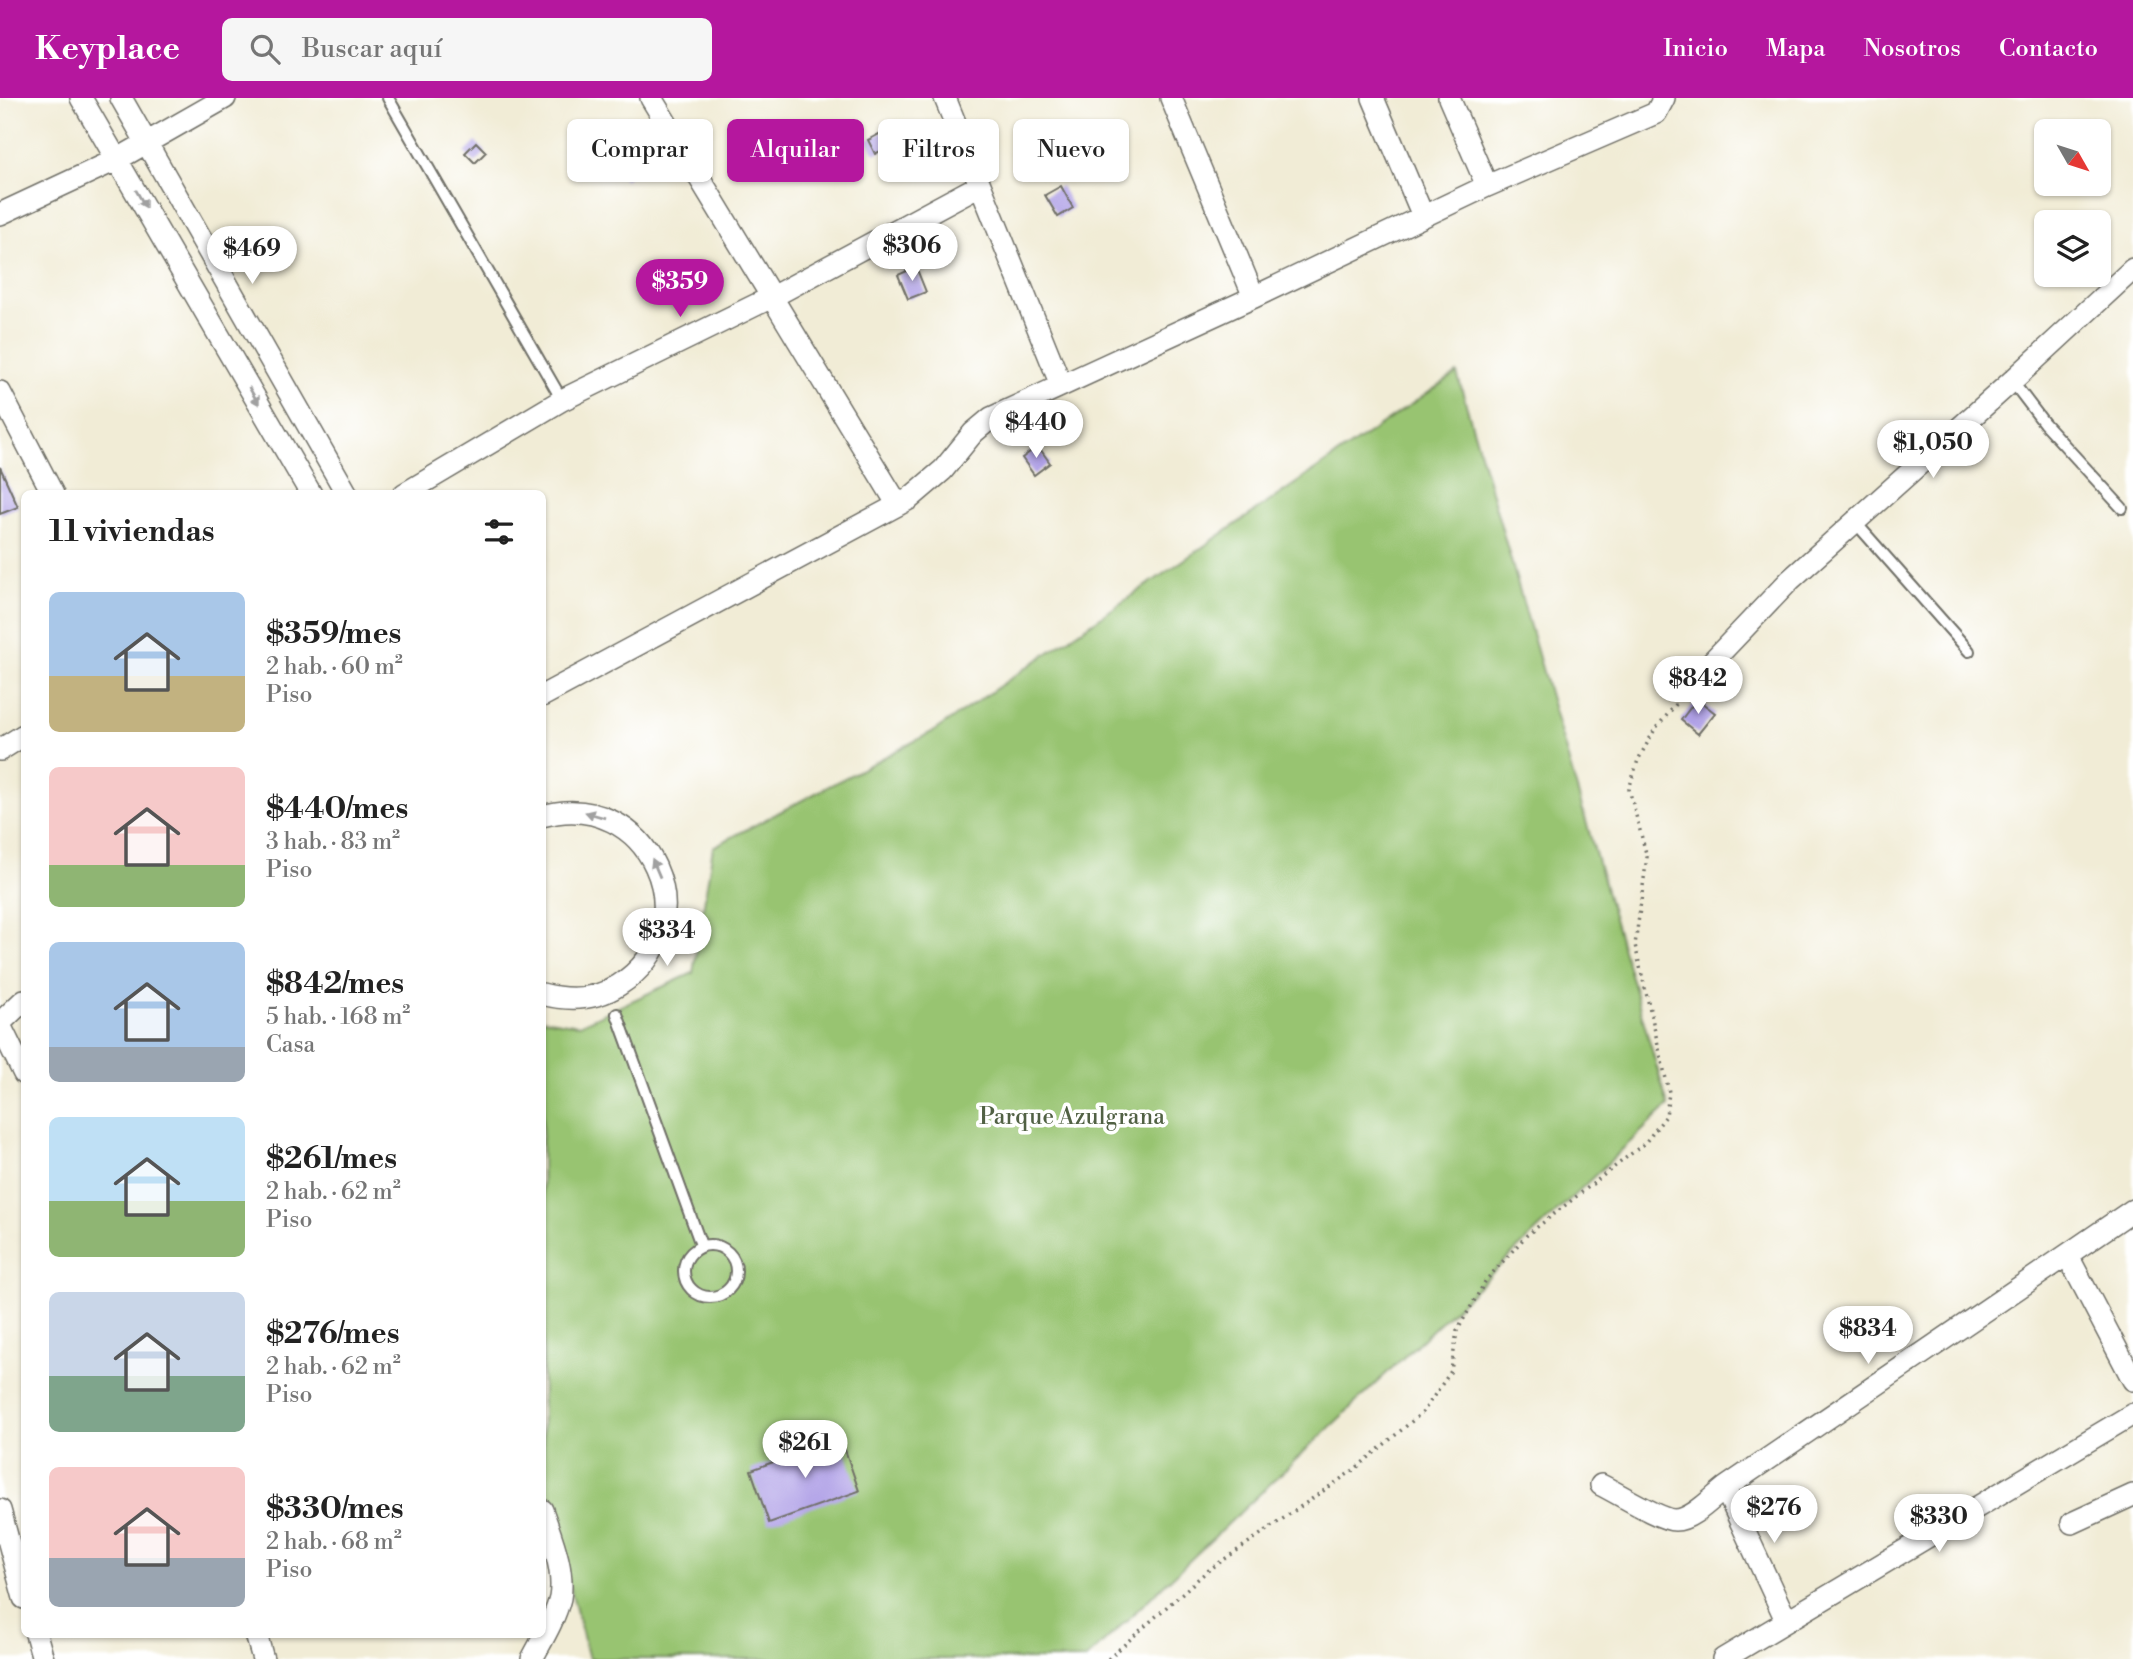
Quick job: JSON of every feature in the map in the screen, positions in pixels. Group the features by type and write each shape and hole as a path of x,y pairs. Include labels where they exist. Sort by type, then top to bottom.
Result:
{"street":[{"path":"81,98 308,490"},
{"path":"121,98 345,490"},
{"path":"0,214 118,159 225,98"},
{"path":"651,98 898,505"},
{"path":"945,98 1060,384"},
{"path":"1171,98 1254,297"},
{"path":"1373,98 1423,216"},
{"path":"1448,98 1487,186"},
{"path":"546,694 909,499 943,470 973,433 991,418 1487,186 1656,113 1664,98"},
{"path":"411,490 562,400 772,297 980,185"},
{"path":"1707,667 1790,580 2133,269"},
{"path":"0,392 50,490"},
{"path":"0,750 21,737"},
{"path":"546,815 561,811 591,813 618,823 641,842 657,866 665,895 664,925 653,952 613,1003 594,996 563,999 546,995"},
{"path":"21,1003 0,1024 21,1068"},
{"path":"1601,1485 1662,1517 1675,1520 1690,1515 1725,1488 2133,1210"},
{"path":"2068,1256 2133,1380"},
{"path":"1723,1659 2133,1414"},
{"path":"1725,1488 1786,1619"},
{"path":"2072,1523 2133,1494"},
{"path":"0,1510 13,1569 21,1590"},
{"path":"546,1523 558,1562 560,1596 546,1631"},
{"path":"37,1638 43,1659"},
{"path":"257,1638 263,1659"},
{"path":"532,1659 542,1638"}],"lane":[{"path":"388,98 562,400"},
{"path":"2012,381 2044,423 2122,508"},
{"path":"1855,522 1969,651"},
{"path":"613,1003 701,1245"},
{"path":"709,1244 725,1249 735,1262 732,1286 719,1296 702,1296 688,1287 684,1279 683,1271 688,1255 701,1245 709,1244"}],"path":[{"path":"1108,1659 1206,1572 1355,1469 1423,1412 1451,1371 1457,1331 1486,1280 1527,1235 1645,1143 1666,1116 1669,1092 1635,945 1647,857 1629,789 1638,760 1655,729 1707,667"}],"green space":[{"name":"Parque Azulgrana","path":"1457,373 1668,1106 1086,1659 589,1659 546,1495 546,1020 579,1025 693,973 713,847 934,731"}],"building":[{"path":"878,135 878,152 875,154 868,140"},
{"path":"476,142 486,152 475,163 465,153"},
{"path":"1061,186 1073,208 1058,217 1045,195"},
{"path":"916,267 926,292 908,299 898,275"},
{"path":"1038,446 1050,463 1034,475 1022,458"},
{"path":"0,467 18,507 0,514"},
{"path":"1697,699 1715,713 1698,734 1681,720"},
{"path":"841,1438 859,1491 769,1523 751,1470"}]}
